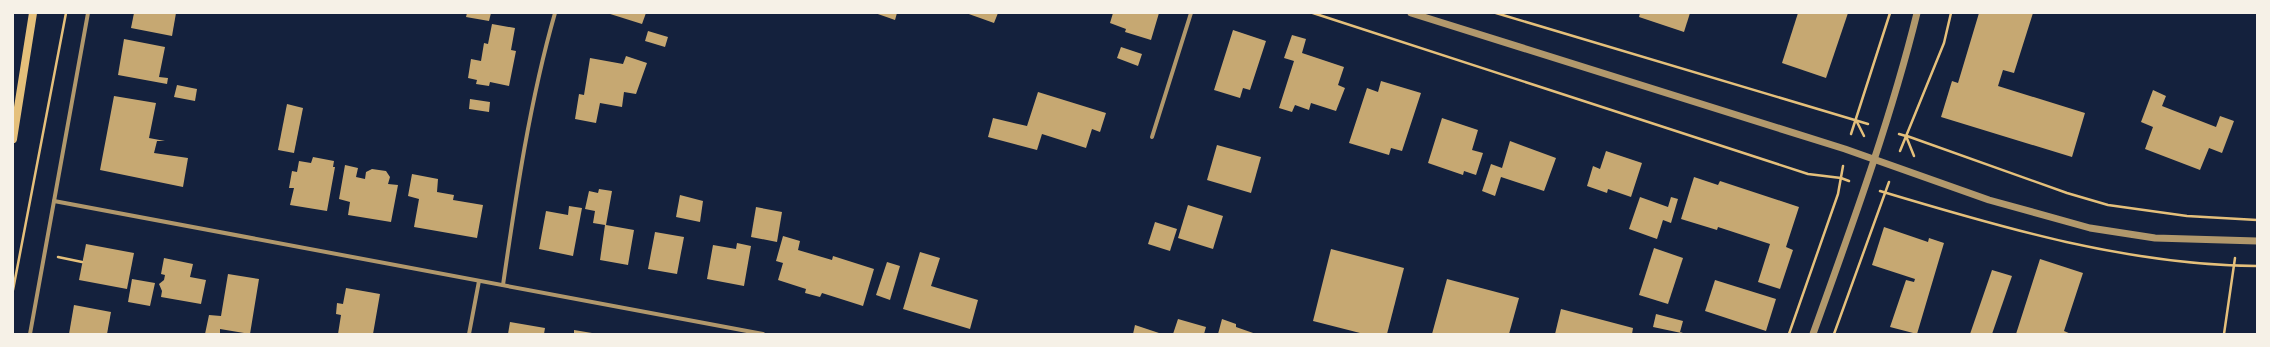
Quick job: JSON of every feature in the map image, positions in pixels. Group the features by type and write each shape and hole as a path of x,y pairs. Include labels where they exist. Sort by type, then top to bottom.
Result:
{"main road":[{"path":"13,139 33,13"}],"street":[{"path":"30,334 88,13"},
{"path":"503,285 517,197 547,41 555,13"},
{"path":"1152,137 1191,13"},
{"path":"1411,13 1845,150 1989,200 2090,228 2155,238 2257,241"},
{"path":"1813,334 1874,160 1906,58 1917,13"},
{"path":"54,201 763,334"},
{"path":"469,334 479,280"}],"path":[{"path":"13,290 66,13"},
{"path":"1313,13 1808,174 1841,178"},
{"path":"1496,13 1856,120"},
{"path":"1789,334 1838,194 1845,150 1890,13"},
{"path":"1906,136 2102,204 2186,216 2257,220"},
{"path":"2224,334 2238,241"},
{"path":"44,254 82,262"}],"building":[{"path":"134,13 176,13 172,36 131,28"},
{"path":"467,13 491,13 489,21 466,17"},
{"path":"607,13 646,13 642,24"},
{"path":"875,13 897,13 895,20"},
{"path":"966,13 998,13 994,23"},
{"path":"1113,13 1159,13 1151,40 1125,32 1126,29 1110,23"},
{"path":"1640,13 1690,13 1684,32 1639,17"},
{"path":"1798,13 1848,13 1826,78 1782,63"},
{"path":"1979,13 2033,13 2014,73 2003,70 1998,86 2085,113 2072,157 1941,117 1952,81 1958,83"},
{"path":"492,24 515,28 511,50 516,51 509,86 490,82 489,86 476,84 477,80 468,78 471,59 481,61 484,43 488,44"},
{"path":"1233,30 1266,41 1250,90 1243,88 1240,98 1214,90"},
{"path":"648,31 668,37 665,47 645,41"},
{"path":"1292,35 1306,39 1302,53 1344,67 1338,85 1345,88 1336,111 1311,103 1309,110 1295,105 1292,112 1279,108 1294,61 1284,58"},
{"path":"124,39 165,47 159,77 168,78 167,84 118,75"},
{"path":"1121,47 1142,54 1138,66 1117,58"},
{"path":"626,56 647,63 636,94 624,92 622,107 600,103 596,123 575,119 579,94 584,95 590,58 623,64"},
{"path":"1381,81 1421,93 1402,151 1391,148 1389,155 1349,143 1367,88 1378,92"},
{"path":"177,85 197,89 195,101 174,97"},
{"path":"2153,90 2166,96 2162,106 2216,127 2220,116 2234,121 2222,153 2209,148 2200,170 2145,149 2153,127 2141,122"},
{"path":"1038,92 1106,113 1100,132 1092,129 1086,148 1042,134 1037,150 988,137 993,118 1027,126"},
{"path":"114,96 156,103 149,138 165,141 157,141 154,153 188,158 183,187 100,170"},
{"path":"470,99 490,102 489,112 469,109"},
{"path":"287,104 303,108 294,153 278,150"},
{"path":"1442,118 1478,130 1472,150 1483,153 1476,175 1464,171 1463,175 1428,163"},
{"path":"1510,141 1556,158 1544,191 1501,177 1495,196 1482,191 1491,164 1502,168"},
{"path":"1217,145 1261,157 1251,193 1207,180"},
{"path":"1606,151 1642,163 1631,197 1608,189 1607,193 1587,186 1593,166 1600,169"},
{"path":"313,157 334,161 333,167 335,167 327,211 290,205 294,188 289,188 292,171 297,172 299,161 311,163"},
{"path":"345,165 358,168 356,177 365,179 366,172 372,169 386,171 390,177 388,184 398,185 391,222 348,215 350,202 339,199"},
{"path":"412,174 438,179 437,192 454,195 453,200 483,205 477,238 414,227 419,199 408,196"},
{"path":"1694,177 1718,185 1720,181 1799,207 1786,247 1793,250 1780,289 1758,282 1770,244 1718,227 1717,230 1681,219"},
{"path":"599,189 612,191 606,225 634,230 628,265 600,260 605,225 593,223 595,211 585,209 589,191 598,193"},
{"path":"680,195 703,201 700,222 676,217"},
{"path":"1640,197 1668,207 1671,197 1678,199 1671,223 1663,220 1657,239 1629,229"},
{"path":"1188,205 1223,216 1213,249 1178,238"},
{"path":"569,206 582,208 573,256 539,249 546,211 568,215"},
{"path":"756,207 782,212 777,242 751,237"},
{"path":"1155,222 1177,229 1170,251 1148,244"},
{"path":"1884,227 1928,242 1929,238 1944,243 1917,334 1890,327 1906,280 1914,282 1915,279 1872,265"},
{"path":"655,232 684,237 677,274 648,269"},
{"path":"783,236 800,241 798,250 832,260 833,256 874,269 863,306 822,293 820,297 805,293 806,289 778,280 783,263 776,261"},
{"path":"737,243 751,246 744,286 707,279 713,245 736,249"},
{"path":"86,244 134,253 127,289 79,280"},
{"path":"1654,248 1683,258 1668,304 1639,295"},
{"path":"1331,249 1404,268 1387,334 1364,334 1313,321"},
{"path":"920,252 940,258 931,286 978,300 970,329 903,309"},
{"path":"164,258 193,264 190,277 206,280 201,304 161,297 162,291 159,284 164,280 165,275 161,274"},
{"path":"2040,259 2083,273 2064,331 2071,334 2016,334"},
{"path":"887,262 900,266 890,300 876,295"},
{"path":"1992,270 2012,276 1992,334 1970,334"},
{"path":"228,274 259,279 250,334 220,329 220,334 205,334 209,315 221,316"},
{"path":"132,279 155,283 150,306 128,302"},
{"path":"1447,279 1519,298 1509,334 1432,334"},
{"path":"1715,280 1776,299 1766,331 1705,311"},
{"path":"346,288 380,294 373,334 338,334 341,315 336,314 337,303 343,304"},
{"path":"74,305 111,312 107,334 69,334"},
{"path":"1561,309 1633,328 1632,334 1555,334"},
{"path":"1656,314 1683,321 1680,332 1686,334 1653,327"},
{"path":"1178,319 1206,327 1204,334 1173,334"},
{"path":"1222,319 1236,324 1236,327 1256,334 1218,334"},
{"path":"510,322 545,328 544,334 508,334"},
{"path":"1135,325 1162,334 1133,334"},
{"path":"574,330 592,333 592,334 574,334"}]}
